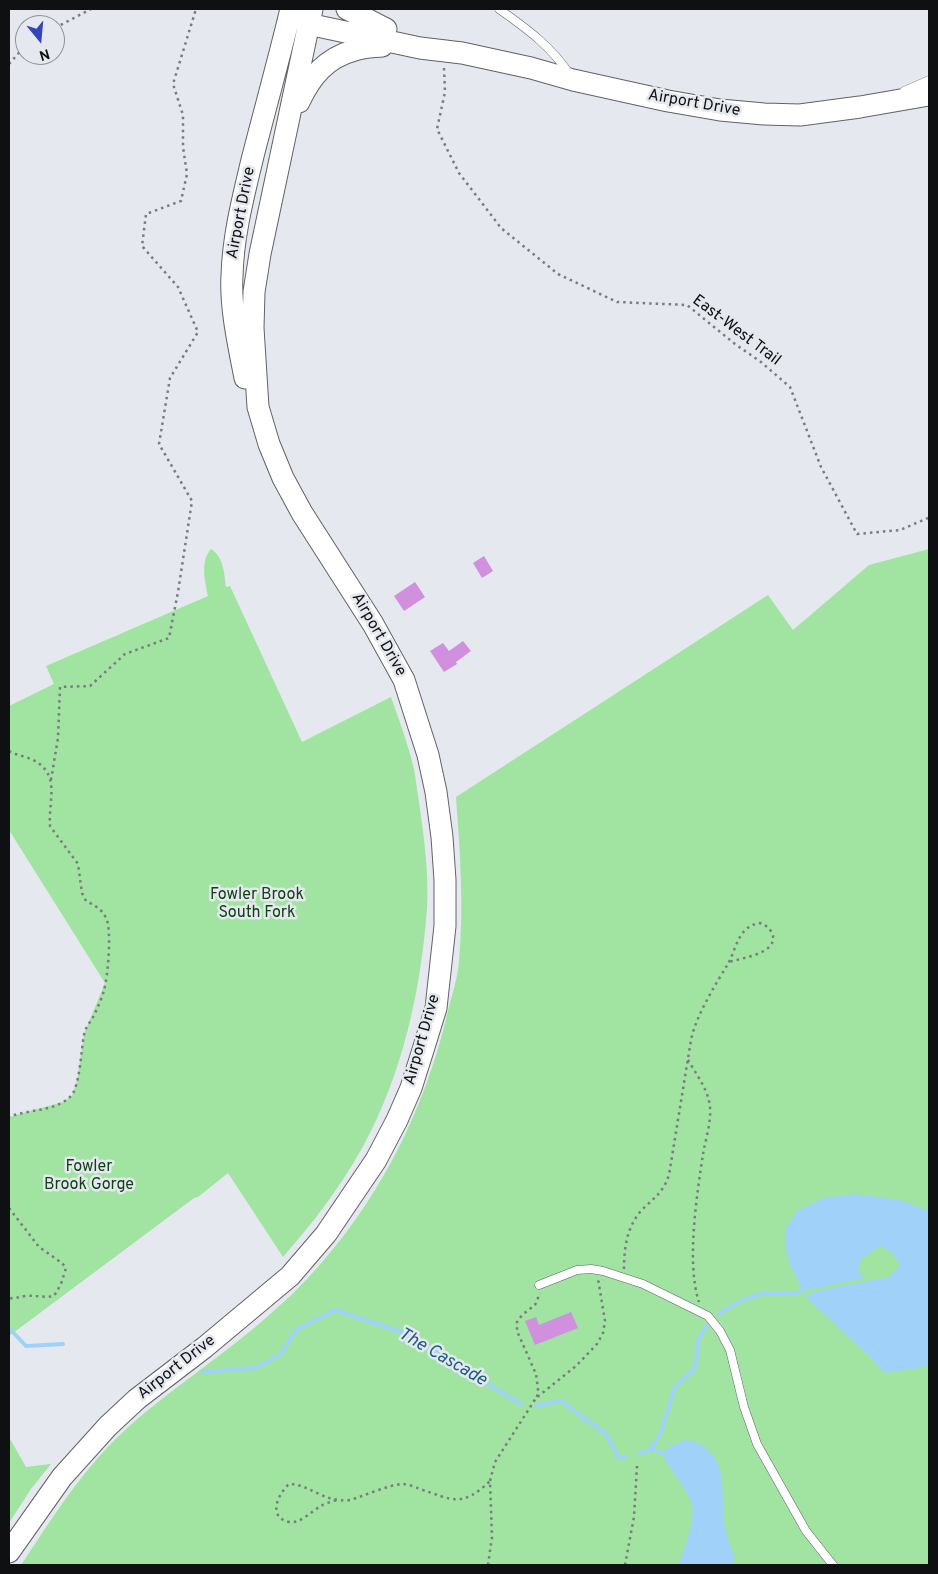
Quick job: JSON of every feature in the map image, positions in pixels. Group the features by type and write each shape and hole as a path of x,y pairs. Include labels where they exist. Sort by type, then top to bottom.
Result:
{"main road":[{"path":"348,9 386,29"},
{"name":"Airport Drive","path":"303,13 386,29 462,52 573,80 668,101 746,113 800,115 864,107 929,95"},
{"name":"Airport Drive","path":"303,13 420,48"},
{"name":"Airport Drive","path":"9,1552 62,1478 108,1426 137,1398 198,1352 284,1281 326,1234 376,1160 397,1120 424,1050 436,1008 445,926 445,880 442,837 436,792 415,712 404,680 390,653 282,478 258,407 253,328 254,292 260,254 283,147 303,13"},
{"name":"Airport Drive","path":"260,415 245,378 238,347 231,278 234,246 242,200 303,13"},
{"name":"Airport Drive","path":"283,147 308,82 322,67 336,57 355,50 386,46 462,52"}],"lane":[{"path":"499,9 541,40 560,60 573,80"},
{"path":"864,107 929,80"},
{"path":"539,1285 577,1270 596,1270 643,1284 708,1316 720,1331 730,1350 747,1416 757,1444 806,1531 833,1565"}],"path":[{"path":"65,23 91,9"},
{"path":"50,780 58,738 60,686 90,686 125,654 169,638 192,500 159,444 170,378 198,332 178,287 142,246 146,214 181,201 187,174 183,147 183,115 173,84 196,9"},
{"name":"East-West Trail","path":"444,64 445,92 437,129 459,173 502,228 558,274 618,302 687,304 735,344 761,362 790,387 821,468 857,534 900,530 928,518 929,514"},
{"path":"9,751 31,759 45,767 52,792 50,826 78,864 82,893 86,901 97,906 106,917 109,950 104,989 94,1016 86,1027 77,1081 72,1096 63,1102 46,1108 9,1117"},
{"path":"624,1278 625,1244 631,1226 640,1212 660,1194 669,1175 692,1033 729,962 739,938 748,927 760,923 770,928 773,939 766,950 729,962"},
{"path":"688,1060 708,1095 710,1108 698,1184 693,1263 698,1298 708,1316"},
{"path":"9,1208 40,1247 66,1268 62,1284 54,1296 44,1298 26,1296 14,1299 9,1298"},
{"path":"488,1565 492,1537 490,1481 495,1462 536,1398 576,1366 598,1344 603,1333 605,1321 596,1270"},
{"path":"536,1398 538,1389 536,1374 517,1331 517,1322 522,1315 535,1305 540,1292 539,1285"},
{"path":"625,1565 634,1517 637,1466"},
{"path":"336,1500 322,1505 300,1520 293,1522 285,1521 279,1515 276,1507 279,1494 289,1484 294,1484 336,1500 350,1500 402,1484 449,1499 460,1500 475,1494 490,1481"}],"green space":[{"name":"Fowler Brook South Fork","path":"211,549 219,556 224,571 226,587 230,586 302,742 391,697 414,769 427,868 427,908 424,939 420,971 407,1033 388,1093 361,1150 325,1206 283,1257 228,1173 9,1336 9,1117 63,1102 72,1096 77,1081 84,1034 105,983 9,830 9,706 54,684 46,666 208,596 204,565"},
{"path":"929,549 929,1565 21,1565 76,1484 127,1428 160,1400 254,1328 306,1280 332,1251 355,1220 395,1155 426,1085 455,986 459,961 461,899 456,797 768,595 793,630 869,565"},
{"path":"9,1437 26,1467 51,1464 31,1489 9,1523"}],"water":[{"path":"855,1194 900,1200 929,1211 929,1364 920,1368 885,1373 805,1296 821,1290 890,1277 900,1265 892,1253 880,1246 861,1259 858,1271 865,1278 803,1291 791,1267 785,1247 786,1228 797,1211 824,1198"},
{"path":"686,1440 702,1445 714,1457 719,1466 723,1517 735,1557 731,1565 678,1565 690,1531 692,1504 663,1454 670,1446"}],"building":[{"path":"484,556 493,571 482,578 473,563"},
{"path":"415,582 425,597 404,611 394,596"},
{"path":"463,641 471,651 456,662 457,664 444,672 430,651 443,643 449,651"},
{"path":"571,1312 578,1328 535,1345 525,1321 536,1317 539,1325"}],"waterway":[{"path":"719,1314 737,1303 757,1295 803,1291"},
{"name":"The Cascade","path":"203,1372 255,1368 280,1355 296,1330 335,1310 402,1332 521,1404"},
{"path":"650,1449 660,1435 675,1387 695,1368 699,1337 707,1326"},
{"name":"The Cascade","path":"9,1328 26,1346 63,1344"},
{"name":"The Cascade","path":"537,1406 562,1401 605,1433 619,1457 625,1457"},
{"name":"The Cascade","path":"639,1453 654,1449 668,1455"}],"park label":[{"name":"Fowler Brook Gorge","path":"89,1177"}]}
